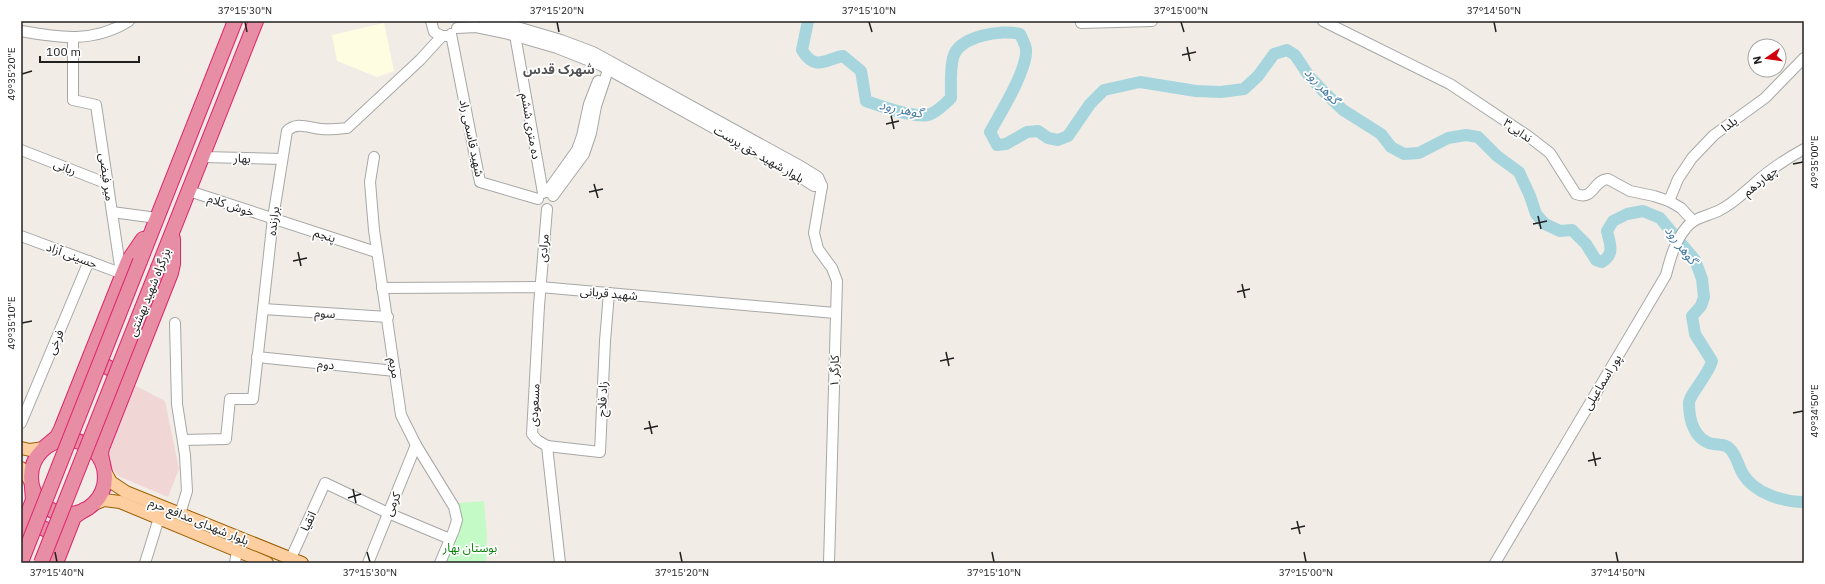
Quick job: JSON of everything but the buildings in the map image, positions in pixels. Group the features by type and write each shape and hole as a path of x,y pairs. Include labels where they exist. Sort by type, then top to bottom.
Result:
{"highway":[{"name":"بزرگراه شهید بهشتی","path":"21,562 157,219 223,80 256,21"},
{"name":"بزرگراه شهید بهشتی","path":"42,563 214,128 234,24"},
{"path":"21,531 33,500 31,484 33,462 44,447 57,437 122,274 130,258 157,219"},
{"path":"58,558 74,517 88,508 99,497 103,488 105,479 101,454 102,448 172,273 173,232"},
{"path":"94,346 96,354 102,364 129,379"},
{"path":"44,447 60,440 77,441 93,449 103,466"},
{"path":"31,484 39,501 52,510 69,514 88,508"},
{"path":"21,531 34,526 47,529 53,534 57,541 58,558"}],"main road":[{"path":"21,448 30,450 44,447"},
{"name":"بلوار شهدای مدافع حرم","path":"103,466 111,482 119,488 302,563"},
{"path":"21,468 31,484"},
{"name":"بلوار شهدای مدافع حرم","path":"88,508 104,500 120,502 267,563"}],"street":[{"path":"21,31 74,37 102,34 116,29 129,21"},
{"path":"431,21 434,32 452,30"},
{"name":"بلوار شهید حق پرست","path":"485,21 517,27 557,48 609,65 725,129 814,186 822,186"},
{"path":"1082,22 1152,21"},
{"name":"ندایی۳","path":"1323,21 1450,84 1528,136 1550,153 1576,194 1582,196 1589,194 1600,182 1608,179 1630,191 1669,201 1681,208 1689,224"},
{"name":"بلوار شهید حق پرست","path":"452,30 476,27 541,39"},
{"name":"برازنده","path":"183,440 226,439 230,399 253,399 273,218 287,131 291,126 298,125 336,130 347,128 452,30"},
{"name":"شهید قاسمی راد","path":"452,30 480,182 545,195"},
{"name":"ده متری ششم","path":"515,35 545,195"},
{"name":"میر فیضی","path":"74,37 73,100 96,105 122,274"},
{"name":"یلدا","path":"1669,201 1678,179 1692,158 1714,136 1765,98 1804,58"},
{"path":"547,209 542,208 539,204 545,195 584,154 592,105 602,73 609,65"},
{"name":"چهاردهم","path":"1689,224 1733,204 1754,183 1804,149"},
{"name":"ربانی","path":"21,150 108,184"},
{"name":"بهار","path":"202,157 282,159"},
{"name":"مریم","path":"374,157 370,182 376,252 388,317 402,415 416,445 454,507 457,520 440,563"},
{"name":"کارگر ۱","path":"822,186 814,233 818,249 832,268 837,281 829,563"},
{"name":"خوش کلام","path":"189,191 273,218"},
{"name":"مرادی","path":"540,287 547,209 553,206 555,201 545,195"},
{"path":"112,212 157,219"},
{"name":"پنجم","path":"273,218 376,252"},
{"name":"پور اسماعیلی","path":"1495,563 1666,275 1671,257 1680,236 1689,224"},
{"name":"حسینی آزاد","path":"21,236 122,274"},
{"name":"فرخی","path":"21,423 89,261"},
{"name":"شهید قربانی","path":"382,288 540,287 835,313"},
{"name":"مسعودی","path":"540,287 532,434 537,440 547,446"},
{"name":"زاد فلاح","path":"547,446 600,452 605,341 609,293"},
{"name":"سوم","path":"263,310 388,317"},
{"path":"175,323 177,404 183,440 187,491 180,514"},
{"name":"دوم","path":"257,357 395,371"},
{"name":"کرمی","path":"368,563 416,445"},
{"path":"547,446 560,563"},
{"name":"اتقیا","path":"291,558 326,483 388,513"},
{"path":"388,513 450,539"},
{"path":"146,563 159,518"},
{"path":"235,563 237,550"}],"shaded area":[{"path":"384,23 394,71 377,77 337,61 332,35"},
{"path":"130,383 165,401 179,469 168,497 118,476 111,467 106,454"}],"green space":[{"name":"بوستان بهار","path":"484,501 487,535 486,563 446,563 461,526 458,503"}],"waterway":[{"name":"گوهر رود","path":"808,21 802,50 807,57 812,61 821,62 843,56 861,71 866,101 914,115 928,115 940,108 951,98 951,73 953,58 957,50 963,44 972,39 992,34 1020,34 1026,49 1023,68 990,132 997,145 1006,144 1027,132 1038,131 1048,138 1058,140 1068,136 1090,104 1104,90 1140,82 1196,91 1221,92 1244,89 1258,76 1274,54 1287,50 1295,55 1309,76 1343,110 1381,134 1391,147 1404,154 1419,153 1448,138 1466,135 1478,137 1497,156 1519,172 1536,214 1545,224 1560,231 1572,230 1586,244 1596,260 1602,262 1609,256 1610,244 1607,231 1613,221 1627,214 1643,211 1660,218 1695,260 1702,279 1704,297 1701,306 1692,316 1695,334 1712,361 1707,372 1692,395 1689,403 1690,416 1697,434 1707,442 1725,445 1728,447 1734,455 1743,474 1754,486 1778,498 1796,502 1804,502"}],"district":[{"name":"شهرک قدس","path":"559,69"}]}
